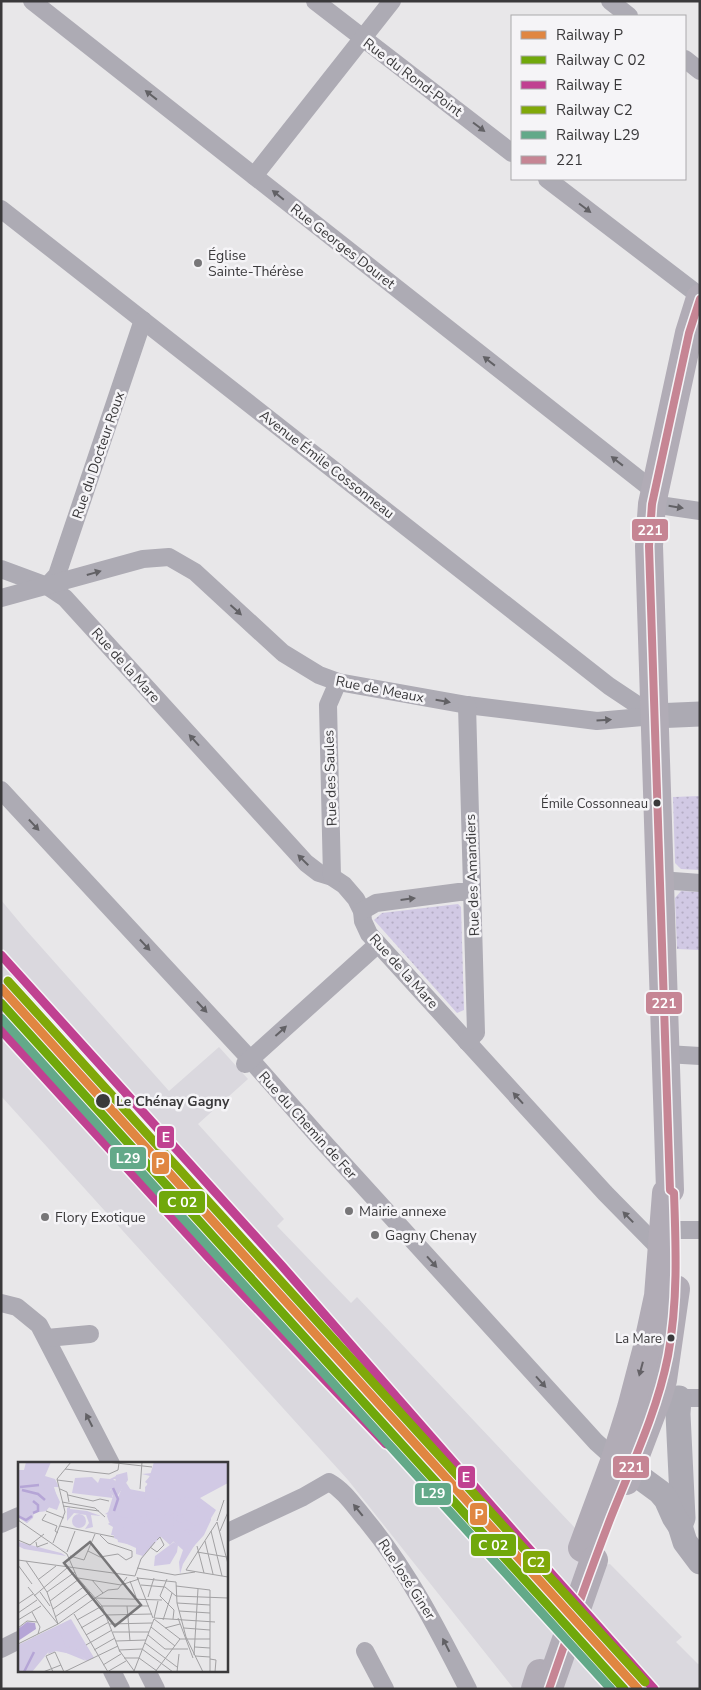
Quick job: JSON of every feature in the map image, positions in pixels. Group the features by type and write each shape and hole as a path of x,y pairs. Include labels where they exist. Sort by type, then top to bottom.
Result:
{"main road":[{"path":"543,1684 588,1554 667,1398 663,1380 676,1288 675,1238 666,1193 670,1190 650,546 653,498 694,334 700,297"},
{"path":"667,1398 647,1347 658,1296 675,1238"}],"street":[{"name":"Rue Georges Douret","path":"32,1 254,176 653,498"},
{"name":"Rue du Rond-Point","path":"315,1 511,152"},
{"path":"254,176 392,1"},
{"path":"610,1 628,15"},
{"path":"686,60 700,71"},
{"path":"548,180 700,297"},
{"name":"Avenue Émile Cossonneau","path":"1,209 609,686 654,716"},
{"name":"Rue du Docteur Roux","path":"48,586 57,574 144,320"},
{"path":"653,498 700,511"},
{"name":"Rue de Meaux","path":"1,598 143,559 168,557 195,572 284,653 319,674 338,682 467,705 597,721 654,716"},
{"name":"Rue de la Mare","path":"1,569 48,586 65,598 306,864 319,873 332,877 344,885 356,899 369,934 604,1193 675,1238"},
{"name":"Rue des Saules","path":"332,877 328,705 338,682"},
{"name":"Rue des Amandiers","path":"467,705 476,1033 468,1042"},
{"path":"654,716 700,714"},
{"name":"Rue du Chemin de Fer","path":"1,790 596,1442 630,1470"},
{"path":"660,880 700,883"},
{"path":"362,911 376,903 472,892"},
{"path":"248,1062 378,944"},
{"path":"666,1054 700,1056"},
{"path":"6,1304 17,1307 39,1325 110,1462"},
{"path":"46,1338 90,1334"},
{"path":"667,1398 679,1429 683,1518 680,1526"},
{"path":"630,1470 665,1465 673,1452 679,1429"},
{"path":"630,1470 666,1499 680,1526 685,1542 700,1562"},
{"name":"Rue José Giner","path":"228,1532 303,1497 329,1482 340,1488 387,1545 398,1562 433,1619 468,1689"},
{"path":"1,1524 18,1516"},
{"path":"1,1649 18,1640"},
{"path":"365,1651 384,1689"},
{"path":"112,1672 121,1689"},
{"path":"148,1672 156,1689"}],"shaded area":[{"path":"700,796 700,870 681,869 675,863 673,797"},
{"path":"681,891 700,892 700,950 677,949 675,898"},
{"path":"1,900 169,1091 219,1047 248,1079 198,1124 284,1219 277,1226 351,1303 357,1297 575,1528 605,1565 610,1564 682,1637 676,1642 698,1664 700,1663 700,1689 514,1689 348,1480 1,1096"},
{"path":"458,904 461,907 464,1010 457,1013 374,920 382,913"}],"railway":[{"path":"543,1613 608,1689"}],"rail line":[{"name":"E","path":"1,955 282,1266 654,1689"},
{"name":"C2","path":"8,981 645,1682"},
{"name":"P","path":"1,988 638,1689"},
{"name":"L29","path":"1,1018 611,1689"},
{"name":"E","path":"1,1030 209,1258 386,1444"}],"transit line":[{"name":"221","path":"549,1689 603,1538 651,1418 663,1377 671,1336 676,1275 675,1214 674,1193 670,1190 649,546 652,504 689,333 700,299"},
{"path":"1,1003 624,1689"}],"place":[{"name":"Église Sainte-Thérèse","path":"198,263"},
{"name":"Émile Cossonneau","path":"657,803"},
{"name":"Le Chénay Gagny","path":"103,1101"},
{"name":"Mairie annexe","path":"349,1211"},
{"name":"Flory Exotique","path":"45,1217"},
{"name":"Gagny Chenay","path":"375,1235"},
{"name":"La Mare","path":"671,1338"}]}
